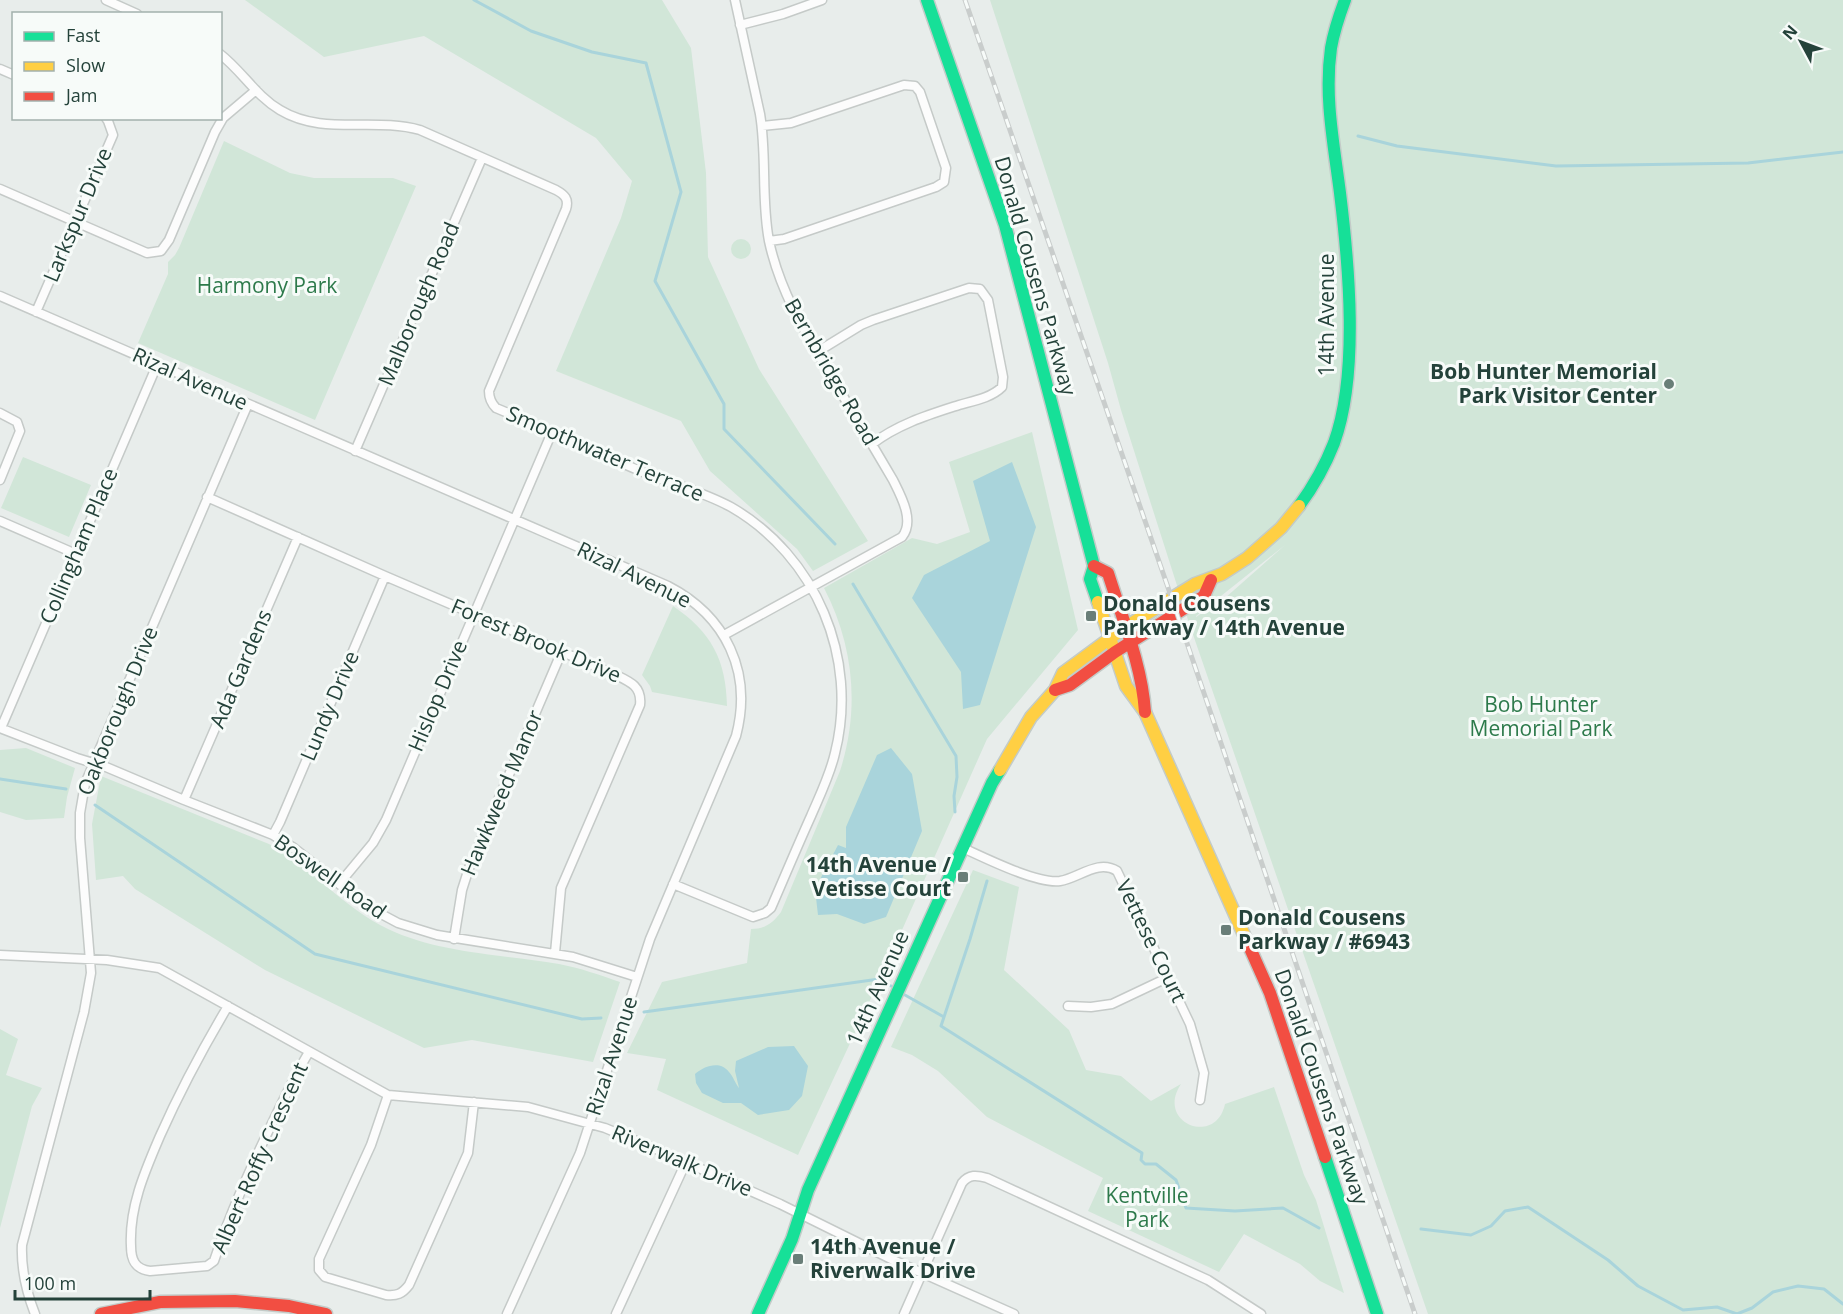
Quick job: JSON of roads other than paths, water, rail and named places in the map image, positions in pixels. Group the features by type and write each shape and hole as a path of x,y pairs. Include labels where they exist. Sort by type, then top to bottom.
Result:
{"main road":[{"name":"Donald Cousens Parkway","path":"927,0 1005,225 1094,566 1090,579 1126,686 1144,712 1270,993 1377,1314"},
{"name":"14th Avenue","path":"758,1314 792,1239 813,1180 992,783 1030,717 1054,690 1063,673 1110,637 1195,584 1211,580 1251,554 1279,531 1301,505 1319,478 1343,413 1348,378 1350,337 1345,233 1328,104 1330,58 1336,21 1346,0"},
{"name":"Donald Cousens Parkway","path":"1094,566 1108,573 1130,643 1144,698 1144,712"},
{"name":"14th Avenue","path":"1054,690 1070,684 1115,651 1204,596 1211,580"},
{"path":"100,1314 160,1302 235,1300 289,1306 326,1314"}],"street":[{"path":"106,0 133,12"},
{"name":"Bernbridge Road","path":"724,635 902,537 907,531 908,521 893,480 798,321 786,293 769,241 763,186 762,126 735,0"},
{"path":"740,25 783,14 822,0"},
{"name":"Smoothwater Terrace","path":"222,56 278,109 304,121 326,125 399,125 420,130 566,196 568,202 566,209 489,391 489,399 496,408 732,508 762,529 782,547 823,608 835,644 842,688 840,727 830,771 771,908 753,917 674,884"},
{"path":"762,126 791,123 904,85 915,86 920,92 946,168 944,182 936,187 784,239 769,241"},
{"path":"0,189 147,253 161,251 169,240 215,132 224,118 256,90"},
{"name":"Larkspur Drive","path":"36,312 112,135 107,120"},
{"name":"Malborough Road","path":"355,451 482,158"},
{"path":"817,352 873,320 969,288 980,289 985,294 1004,377 1004,386 989,395 908,422 883,435 872,444"},
{"name":"Rizal Avenue","path":"0,296 679,592 703,610 724,635 735,660 740,683 741,705 738,729 650,939 574,1167 507,1314"},
{"name":"Collingham Place","path":"0,728 158,365"},
{"name":"Oakborough Drive","path":"35,1314 24,1279 22,1245 92,973 80,825 83,793 93,763 248,404"},
{"path":"0,413 16,422 20,431 0,480"},
{"name":"Hislop Drive","path":"339,884 373,843 380,831 552,432"},
{"name":"Forest Brook Drive","path":"207,497 633,684 639,692 637,712 561,888 555,953"},
{"path":"0,521 76,554"},
{"name":"Ada Gardens","path":"184,800 298,537"},
{"name":"Lundy Drive","path":"273,835 385,576"},
{"name":"Hawkweed Manor","path":"454,939 462,890 469,868 562,651"},
{"name":"Boswell Road","path":"0,728 273,835 294,848 368,907 398,923 454,939 573,957 638,977"},
{"name":"Vettese Court","path":"963,848 1016,870 1048,880 1060,881 1102,866 1111,867 1117,872 1188,1018 1204,1073 1200,1100"},
{"name":"Riverwalk Drive","path":"0,955 129,962 159,968 388,1095 541,1109 633,1139 780,1204 922,1273 1014,1314"},
{"path":"1068,1006 1112,1004 1168,977"},
{"name":"Albert Roffy Crescent","path":"228,1006 176,1100 144,1172 134,1208 130,1234 131,1253 137,1267 142,1270 207,1266 214,1261 234,1206 290,1085 309,1052"},
{"path":"388,1095 372,1145 319,1259 319,1270 326,1276 396,1296 409,1286 463,1166 470,1141 474,1102"},
{"path":"616,1314 686,1162"},
{"path":"904,1314 962,1183 975,1175 987,1178 1208,1280 1261,1314"}],"water":[{"path":"1012,462 1036,527 980,705 963,709 961,672 912,598 924,575 990,541 973,481"},
{"path":"891,748 912,774 922,831 886,917 864,924 837,914 818,915 815,889 838,845 846,848 846,827 877,755"},
{"path":"794,1046 808,1066 802,1096 789,1110 758,1115 741,1103 723,1103 702,1093 696,1083 695,1074 707,1067 717,1065 729,1072 739,1088 735,1071 736,1061 768,1047"}],"waterway":[{"path":"474,0 531,31 592,52 646,63 681,192 655,281 724,404 724,429 835,544"},
{"path":"1358,136 1397,146 1556,166 1748,163 1843,152"},
{"path":"853,584 956,756 955,812"},
{"path":"0,779 66,789"},
{"path":"95,805 315,954 582,1019 601,1018"},
{"path":"987,881 941,1026 1142,1153 1141,1160 1145,1164 1156,1164 1176,1180 1186,1208 1235,1211 1283,1208 1319,1228"},
{"path":"644,1012 879,979 891,986"},
{"path":"905,995 944,1017"},
{"path":"1421,1229 1471,1235 1491,1226 1505,1211 1528,1207 1608,1260 1638,1286 1683,1310 1717,1307 1737,1314 1752,1308 1773,1292 1798,1286 1824,1289 1843,1304"}],"railway":[{"path":"965,0 1415,1314"}],"place":[{"name":"Bob Hunter Memorial Park Visitor Center","path":"1669,384"},
{"name":"Donald Cousens Parkway / 14th Avenue","path":"1091,616"},
{"name":"14th Avenue / Vetisse Court","path":"963,877"},
{"name":"Donald Cousens Parkway / #6943","path":"1226,930"},
{"name":"14th Avenue / Riverwalk Drive","path":"798,1259"}],"park label":[{"name":"Harmony Park","path":"267,286"},
{"name":"Bob Hunter Memorial Park","path":"1541,717"},
{"name":"Kentville Park","path":"1147,1208"}]}
